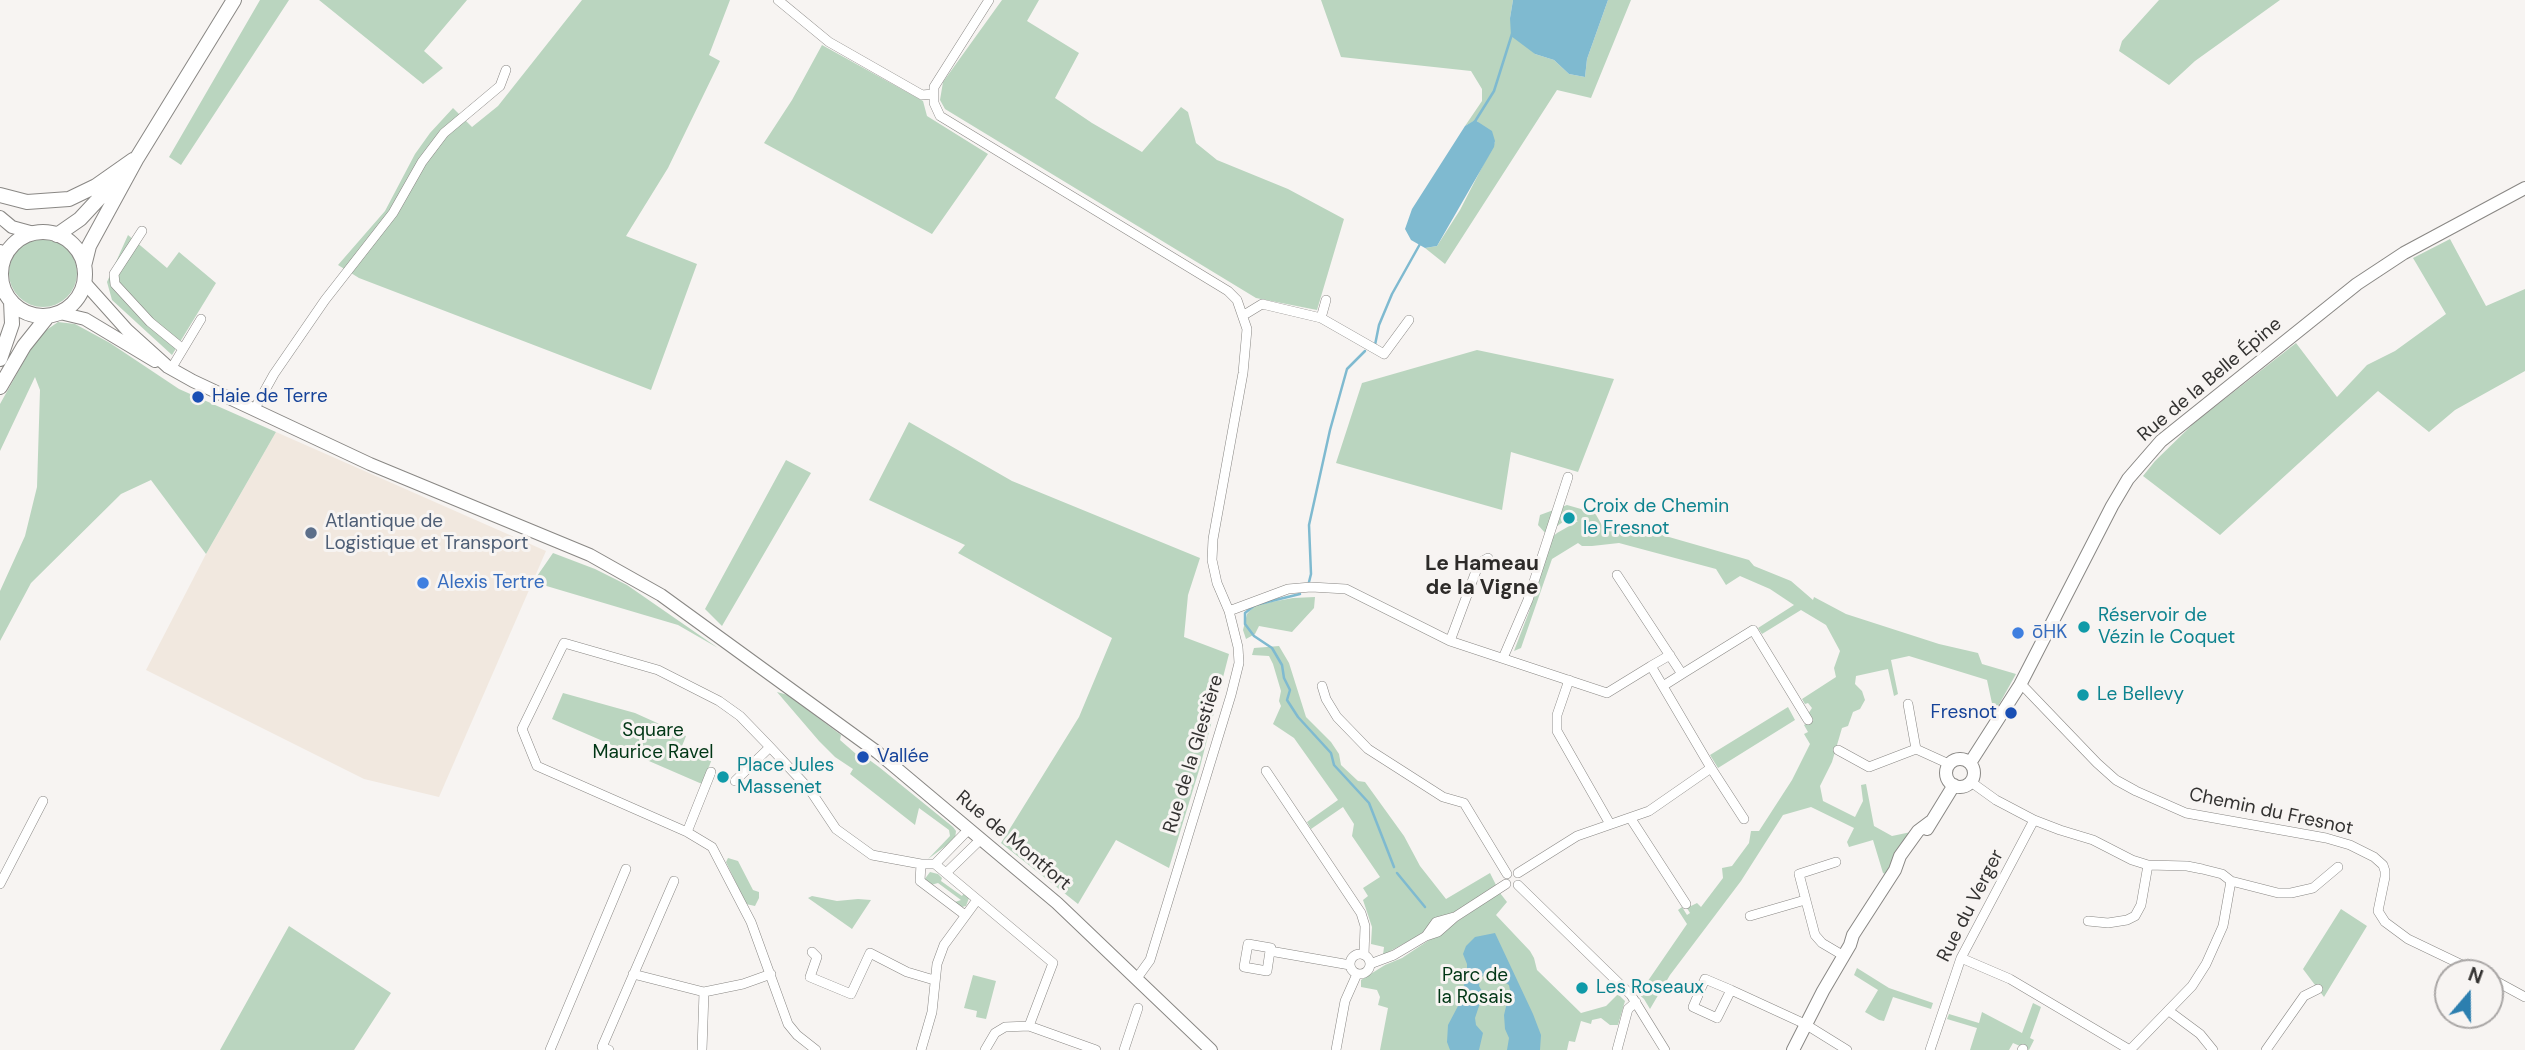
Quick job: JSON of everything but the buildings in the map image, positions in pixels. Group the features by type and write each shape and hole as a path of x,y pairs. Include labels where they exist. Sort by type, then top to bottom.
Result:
{"main road":[{"path":"0,387 14,360 54,314 73,304 84,282 84,266 89,246 137,158 234,0"},
{"path":"0,195 27,202 69,199 96,186 137,158"},
{"path":"57,235 80,219 137,158"},
{"name":"Rue de la Belle Épine","path":"1970,763 2020,685 2128,479 2161,441 2357,284 2404,253 2525,188"},
{"path":"0,217 12,227 65,238 77,250 84,266"},
{"path":"34,233 19,240 2,255 1,277 11,301 27,313 85,319 139,353 169,368"},
{"path":"84,282 106,310 169,368"},
{"path":"0,359 12,324 11,301"},
{"name":"Rue de Montfort","path":"169,368 254,410 454,500 590,555 661,596 854,734 1056,903 1211,1050"},
{"path":"1960,759 1970,763 1974,773 1970,782 1962,786 1954,785 1946,774 1949,764 1960,759"},
{"path":"1793,1050 1853,935 1895,870 1900,856 1917,831 1930,822 1954,785"}],"street":[{"path":"779,0 829,42 922,95 933,94"},
{"path":"989,0 939,78 933,94 940,116 952,126 1228,291 1237,300 1244,315 1262,304 1321,318 1384,354 1409,320"},
{"path":"254,410 274,374 324,300 393,213 422,162 444,133 500,86 506,70"},
{"path":"142,231 114,274 115,284 150,322 183,349"},
{"path":"1321,318 1326,300"},
{"name":"Rue de la Glestière","path":"1137,978 1150,960 1239,663 1229,611 1217,583 1212,560 1213,539 1246,351 1247,329 1244,315"},
{"path":"169,368 201,319"},
{"path":"1503,658 1528,600 1568,477"},
{"path":"1450,641 1479,563 1488,558"},
{"path":"1617,575 1682,674"},
{"path":"1229,611 1289,589 1346,589 1450,641 1607,693 1670,655"},
{"path":"1663,686 1753,631 1808,720"},
{"path":"816,1050 788,1024 751,922 712,847 687,832 537,766 522,729 564,643 658,670 719,701 740,716 810,790 846,838 872,855 935,864 946,873 1053,963 1029,1026"},
{"path":"1651,666 1744,819"},
{"path":"1569,680 1557,715 1558,731 1610,824"},
{"name":"Chemin du Fresnot","path":"2020,685 2116,780 2186,813 2326,838 2379,860 2385,871 2378,911 2385,922 2398,933 2451,959"},
{"path":"1322,686 1337,717 1368,749 1443,797 1464,803 1512,887 1518,885 1521,880 1518,873"},
{"path":"1908,704 1916,749"},
{"path":"735,781 770,747"},
{"path":"1839,750 1869,767 1916,749 1949,764"},
{"path":"1356,974 1366,972 1370,964 1394,955 1441,930 1514,871 1518,873 1577,836 1631,819 1661,804 1711,768"},
{"path":"1266,771 1361,913 1365,926 1364,955 1370,964"},
{"path":"687,832 711,772"},
{"path":"1970,782 1996,800 2034,820 2060,831 2093,839 2132,860 2148,865 2187,866 2222,874 2231,881 2261,891 2291,893 2313,888 2338,867"},
{"path":"0,884 43,801"},
{"path":"1631,819 1686,904"},
{"name":"Rue du Verger","path":"1930,1050 1961,958 2034,820"},
{"path":"935,864 969,829"},
{"path":"946,873 981,839"},
{"path":"1836,862 1799,874 1815,935 1822,943 1847,950"},
{"path":"921,864 920,881 965,915"},
{"path":"2088,922 2108,923 2135,916 2141,905 2148,865"},
{"path":"550,1050 626,869"},
{"path":"609,1050 602,1047 674,881"},
{"path":"1961,958 2010,979 2130,1050 2192,985 2213,951 2227,911 2231,881"},
{"path":"1518,885 1636,1002 1665,1050"},
{"path":"921,1050 932,1012 937,964 944,945 977,900"},
{"path":"1750,916 1805,900"},
{"path":"1270,951 1350,965 1356,974"},
{"path":"812,953 817,957 810,977 851,994 870,953 907,972 934,980"},
{"path":"1350,965 1354,957 1364,955"},
{"path":"633,974 705,992 743,984 771,974"},
{"path":"1336,1050 1345,1001 1356,974"},
{"path":"1731,990 1717,1018 1693,1007 1705,979 1731,990 1805,1024 1847,1050"},
{"path":"2504,986 2525,997"},
{"path":"2266,1050 2304,996 2318,989"},
{"path":"702,1050 705,992"},
{"path":"1617,1050 1628,1009 1636,1002"},
{"path":"1124,1050 1138,1009"},
{"path":"2169,1012 2200,1034 2214,1050"},
{"path":"985,1050 995,1032 1004,1027 1029,1026 1096,1050"}],"shaded area":[{"path":"276,432 546,551 439,797 364,779 146,670 206,554"}],"green space":[{"path":"260,0 289,0 181,165 169,157"},
{"path":"319,0 467,0 424,51 443,68 423,84"},
{"path":"582,0 730,0 709,55 720,61 668,168 626,236 697,264 651,390 359,278 338,265 385,211 415,154 453,108 472,127 498,106"},
{"path":"1002,0 1039,0 1027,21 1079,53 1055,98 1092,123 1142,152 1181,107 1188,112 1196,143 1217,160 1288,189 1344,219 1317,310 1256,298 945,109 940,100 943,82"},
{"path":"1321,0 1513,0 1510,18 1535,54 1554,60 1569,74 1585,77 1587,59 1608,0 1631,0 1591,98 1557,90 1445,264 1425,248 1437,246 1460,210 1495,142 1476,120 1465,126 1482,101 1482,89 1471,71 1341,57"},
{"path":"2159,0 2280,0 2195,61 2169,85 2119,51 2122,41"},
{"path":"822,45 923,101 927,116 988,154 932,234 764,143 792,100"},
{"path":"128,235 167,268 179,252 216,283 172,355 112,300 107,282"},
{"path":"43,239 56,242 67,249 74,260 77,273 74,286 67,297 56,304 43,307 30,304 19,297 12,286 9,273 12,260 19,249 30,242"},
{"path":"2450,239 2486,306 2525,289 2525,371 2455,410 2429,432 2378,391 2220,535 2143,476 2194,423 2296,343 2337,397 2367,365 2395,351 2446,314 2413,258"},
{"path":"58,322 75,324 110,343 179,389 276,432 206,554 151,480 121,494 31,583 0,641 0,591 25,536 37,487 40,390 35,377 0,451 0,404 38,336"},
{"path":"1477,350 1614,379 1578,472 1511,452 1502,510 1336,463 1362,383"},
{"path":"909,422 1012,481 1200,558 1188,595 1184,637 1229,654 1200,767 1169,868 1116,840 1078,904 1001,843 1079,717 1112,638 958,553 965,545 869,500"},
{"path":"786,460 811,473 722,626 705,609"},
{"path":"1567,505 1595,513 1603,527 1662,535 1749,560 1754,566 1791,581 1813,600 1814,597 1846,614 1939,644 1978,653 1982,664 2016,674 1997,708 1993,708 1987,680 1909,656 1891,660 1898,694 1894,696 1888,669 1856,676 1855,684 1862,691 1865,700 1860,709 1853,712 1848,726 1842,728 1832,762 1820,786 1823,801 1855,817 1863,801 1861,785 1866,784 1874,826 1892,836 1911,832 1889,876 1883,873 1873,840 1849,847 1847,842 1854,828 1811,807 1783,815 1741,881 1670,975 1650,1009 1635,991 1641,991 1687,924 1678,910 1682,907 1687,915 1690,913 1685,905 1688,903 1691,906 1697,903 1701,907 1723,878 1722,868 1732,866 1749,843 1751,831 1759,831 1792,780 1810,744 1804,734 1808,732 1804,725 1810,721 1808,714 1812,708 1802,699 1836,677 1834,668 1840,651 1826,625 1801,610 1762,634 1758,628 1794,605 1770,589 1740,576 1726,585 1716,569 1619,543 1582,546 1578,543 1552,559 1521,648 1514,651 1529,612 1550,539 1578,521 1567,519 1546,534 1538,525 1540,515"},
{"path":"553,553 627,585 718,648 678,625 533,582"},
{"path":"1315,597 1314,608 1292,632 1259,626 1255,634 1246,639 1243,630 1247,614 1255,605"},
{"path":"1279,646 1289,663 1306,717 1331,742 1339,754 1341,765 1358,781 1365,782 1404,836 1420,866 1446,899 1490,873 1496,885 1383,955 1384,947 1371,944 1372,927 1363,900 1368,896 1363,888 1380,877 1352,836 1354,824 1343,807 1311,829 1307,822 1338,800 1294,738 1273,724 1281,706 1281,691 1273,664 1269,656 1252,655 1254,648"},
{"path":"777,692 788,695 841,735 840,740 863,760 868,759 879,767 953,827 956,831 955,839 928,859 950,836 949,830 919,808 915,825 850,774 853,769 835,757 819,741"},
{"name":"Square Maurice Ravel","path":"563,693 635,713 686,736 682,746 712,759 702,784 552,719"},
{"path":"1788,707 1795,720 1718,768 1710,755"},
{"path":"728,858 738,861 753,890 759,892 755,906 746,904 726,862"},
{"path":"930,872 938,874 942,878 941,881 962,896 964,893 969,898 966,906 962,907 955,902 961,900 938,883 931,885 924,880"},
{"name":"Parc de la Rosais","path":"1500,893 1507,902 1496,915 1530,951 1537,970 1581,1013 1606,1006 1618,994 1625,1001 1618,1025 1610,1025 1601,1018 1592,1020 1591,1024 1581,1021 1575,1042 1569,1041 1567,1050 1380,1050 1388,1008 1378,1005 1380,997 1377,990 1361,987 1361,980 1402,958"},
{"path":"812,896 837,901 871,900 852,929 808,898"},
{"path":"2341,909 2367,926 2324,997 2303,969"},
{"path":"289,926 391,993 354,1050 220,1050"},
{"path":"1857,968 1889,988 1933,1003 1931,1009 1893,997 1884,1021 1879,1020 1865,1012 1878,990 1854,975"},
{"path":"973,975 996,981 986,1019 976,1017 977,1011 964,1008"},
{"path":"2033,1003 2041,1007 2030,1038 2034,1040 2029,1050 2013,1043 2009,1050 1970,1050 1977,1028 1947,1019 1949,1014 1979,1023 1982,1012 2022,1033"}],"water":[{"path":"1513,0 1608,0 1587,59 1585,77 1569,74 1554,60 1535,54 1511,36"},
{"path":"1475,120 1492,131 1494,147 1437,246 1425,248 1411,240 1405,229 1412,209 1465,126"},
{"path":"1495,933 1533,1014 1541,1035 1540,1050 1507,1050 1509,1038 1504,1015 1509,985 1489,972 1480,978 1479,986 1485,996 1475,1018 1476,1025 1483,1033 1479,1050 1450,1050 1447,1042 1448,1025 1458,1006 1467,975 1463,954 1466,946 1475,937"}],"waterway":[{"path":"1474,123 1494,91 1512,34"},
{"path":"1375,345 1379,325 1392,294 1420,244"},
{"path":"1309,582 1309,525 1330,430 1347,369 1365,351"},
{"path":"1300,594 1255,605 1245,613 1245,624 1254,636 1272,648 1282,665 1290,690 1287,700 1298,717 1331,753 1334,765 1369,803 1394,867"},
{"path":"1397,873 1425,907"}],"place":[{"name":"Haie de Terre","path":"198,397"},
{"name":"Croix de Chemin le Fresnot","path":"1569,518"},
{"name":"Atlantique de Logistique et Transport","path":"311,533"},
{"name":"Alexis Tertre","path":"423,583"},
{"name":"Réservoir de Vézin le Coquet","path":"2084,627"},
{"name":"ōHK","path":"2018,633"},
{"name":"Le Bellevy","path":"2083,695"},
{"name":"Fresnot","path":"2011,713"},
{"name":"Vallée","path":"863,757"},
{"name":"Place Jules Massenet","path":"723,777"},
{"name":"Les Roseaux","path":"1582,988"}],"district":[{"name":"Le Hameau de la Vigne","path":"1482,576"}]}
